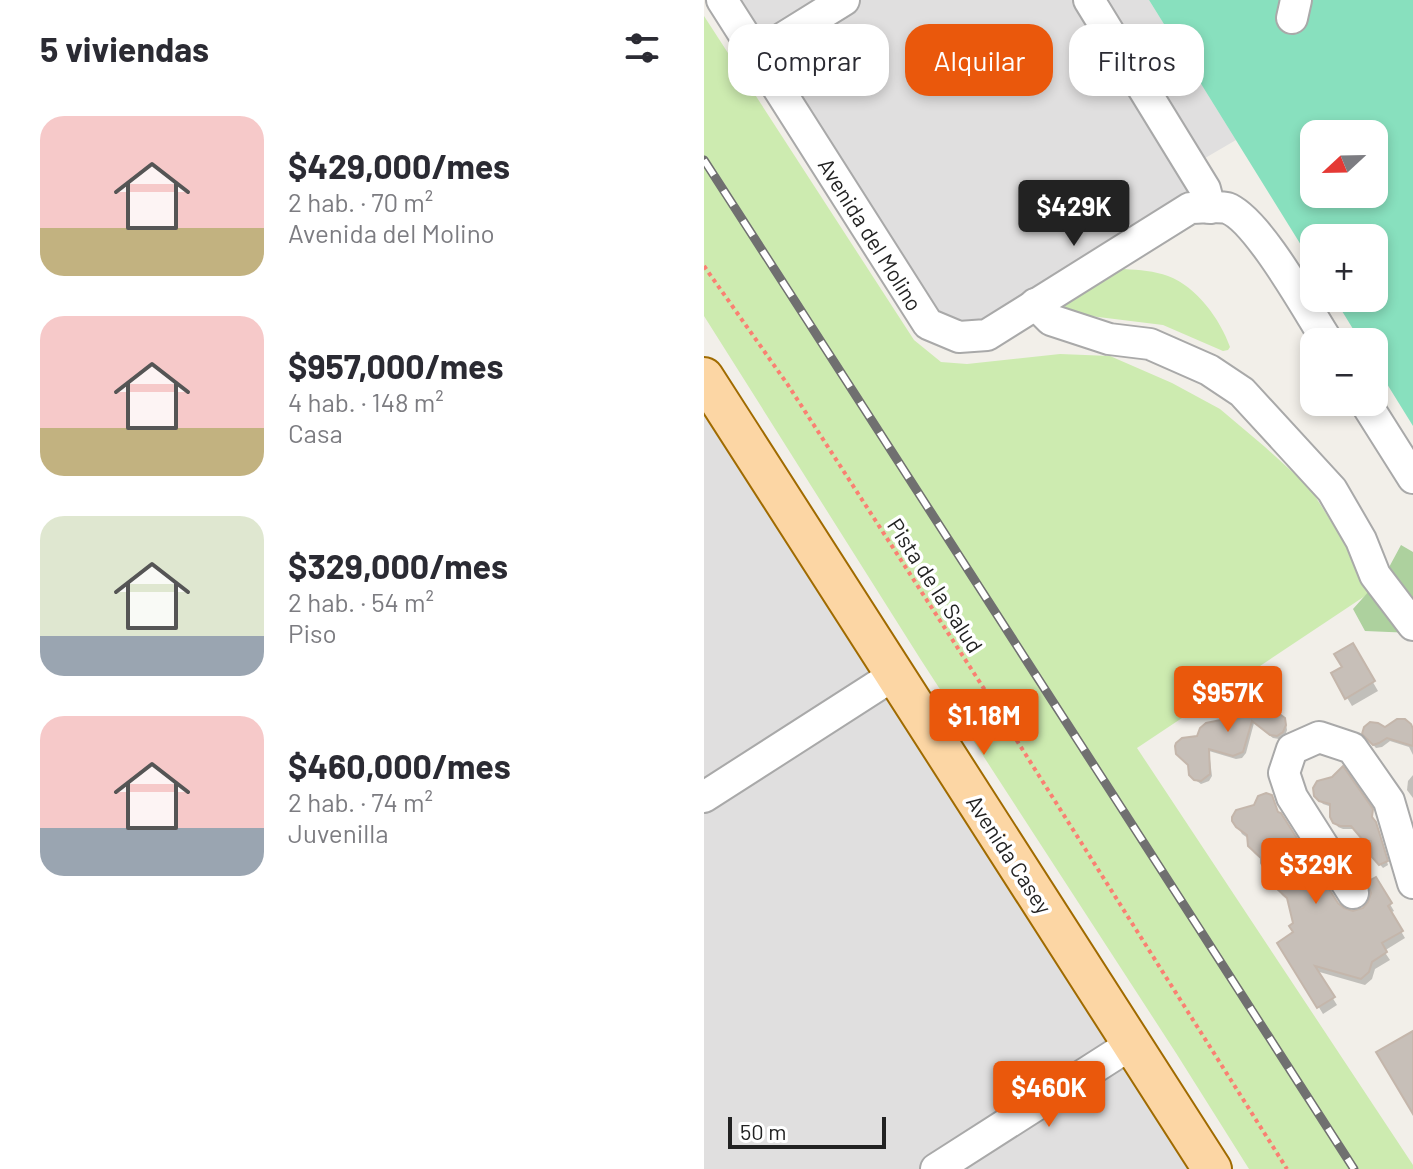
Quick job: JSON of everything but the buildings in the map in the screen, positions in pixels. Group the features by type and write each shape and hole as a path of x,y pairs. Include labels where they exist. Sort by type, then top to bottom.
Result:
{"main road":[{"name":"Avenida Casey","path":"704,377 1212,1169"}],"street":[{"name":"Avenida del Molino","path":"722,0 738,24"},
{"path":"805,24 844,0"},
{"path":"1089,0 1205,189 1210,208 1227,208 1245,221 1267,245 1319,328"},
{"name":"Avenida del Molino","path":"784,96 928,324 959,337 987,335 1190,208 1210,208"},
{"path":"1035,304 1051,320 1109,339 1150,344 1209,370 1242,392 1332,490 1361,540 1375,575 1413,625"},
{"path":"1374,416 1413,478"},
{"path":"704,797 894,675"},
{"path":"1353,893 1292,797 1284,773 1292,749 1319,737 1352,748 1389,801 1413,883"},
{"path":"936,1169 1133,1043"}],"path":[{"name":"Pista de la Salud","path":"704,266 788,385 847,476 1287,1169"}],"shaded area":[{"path":"722,0 1149,0 1164,24 1069,24 1069,96 1204,96 1204,89 1236,140 1200,161 1190,208 987,335 928,324 783,96 889,96 889,24 737,24"},
{"path":"704,377 1212,1169 704,1169"}],"green space":[{"path":"1149,0 1413,0 1413,426 1388,386 1388,328 1352,328 1343,312 1388,312 1388,224 1300,224 1300,243 1204,89 1204,24 1164,24"},
{"path":"704,16 728,53 728,96 756,96 914,340 941,362 967,364 1060,354 1110,356 1172,383 1220,409 1310,488 1374,590 1137,748 1413,1169 1249,1169 704,316"},
{"path":"1124,269 1163,274 1189,288 1214,315 1226,336 1230,347 1228,350 1223,351 1163,325 1074,314 1064,306 1066,300 1097,278"},
{"path":"1401,545 1413,552 1413,633 1365,631 1353,609 1387,571"}],"railway":[{"path":"704,160 1354,1169"}]}
